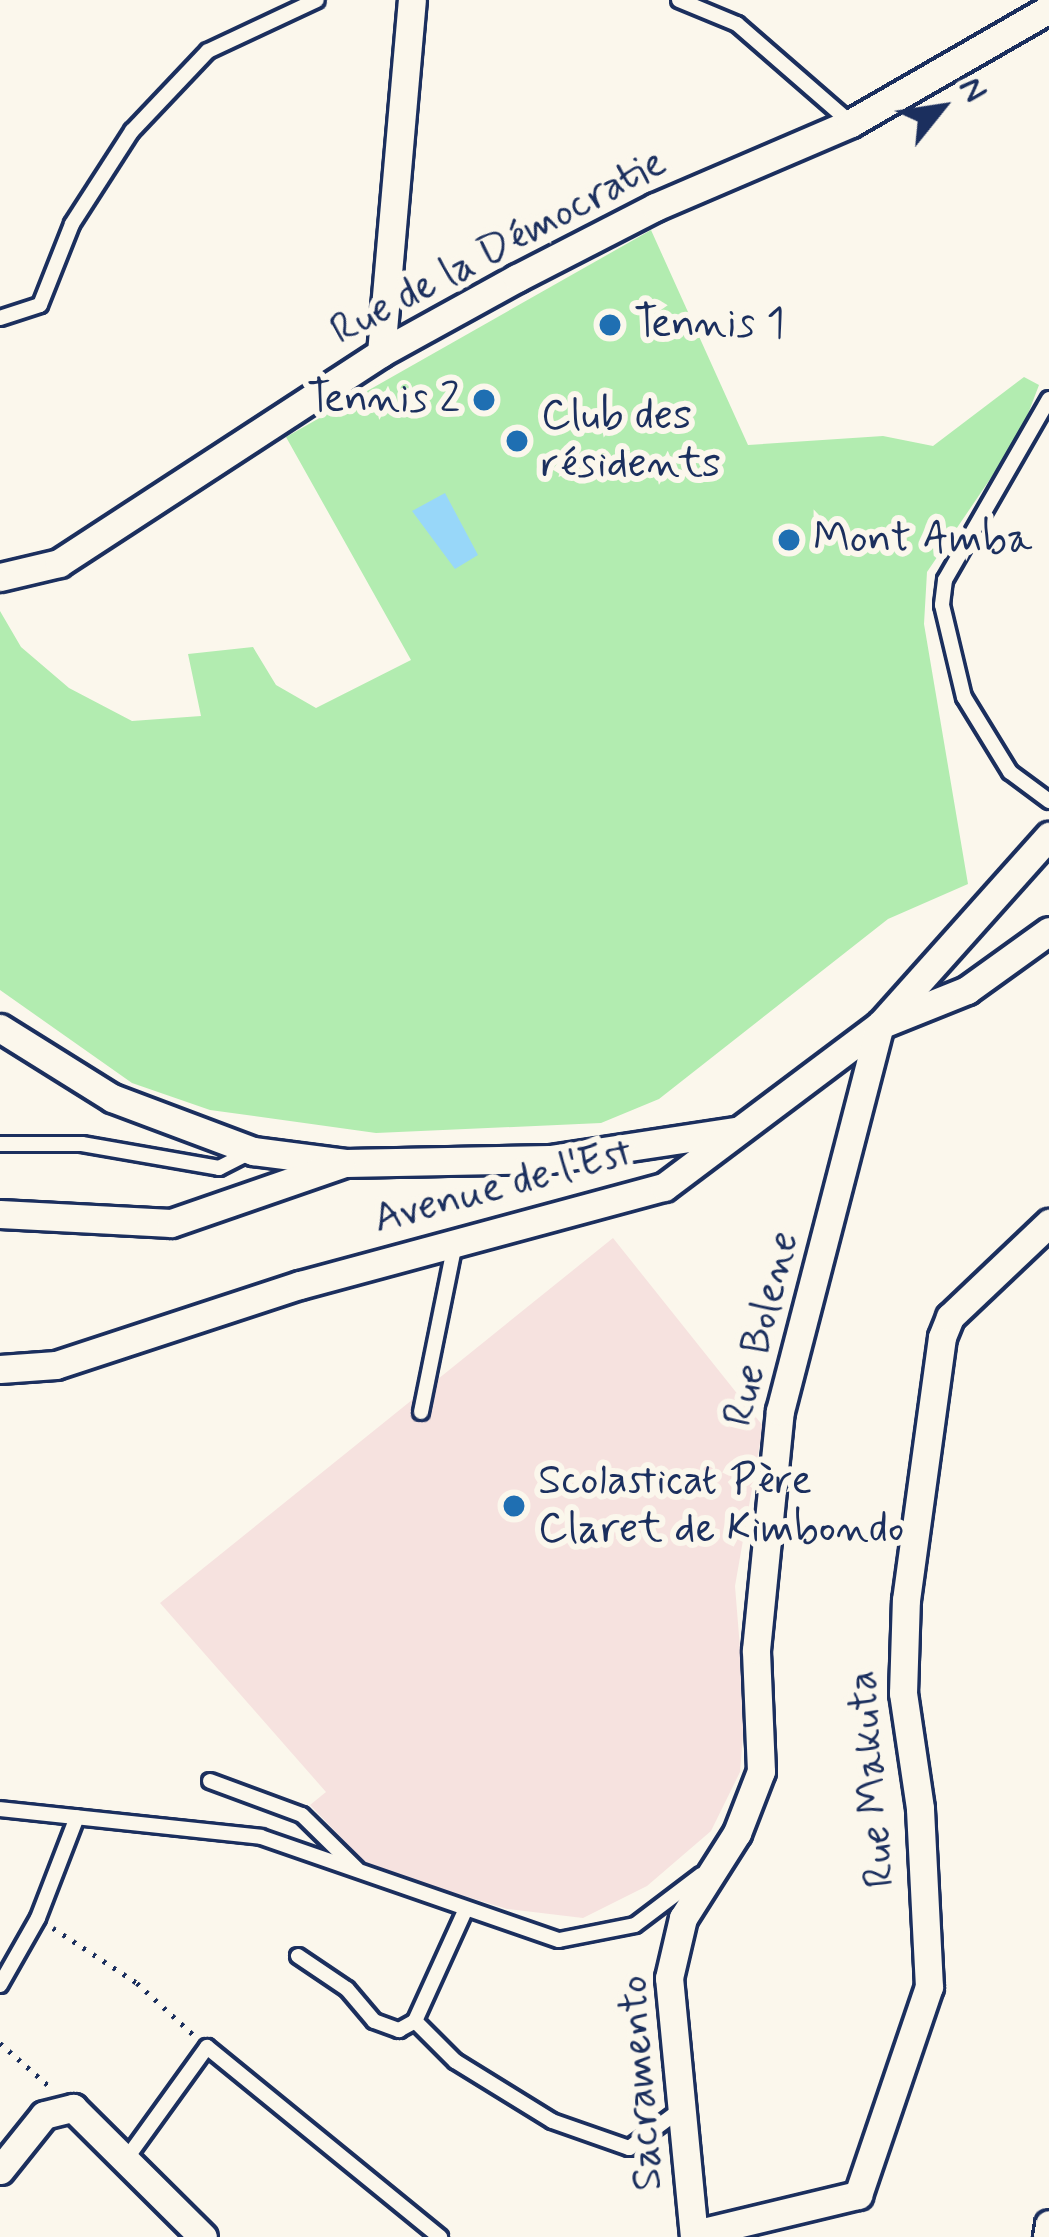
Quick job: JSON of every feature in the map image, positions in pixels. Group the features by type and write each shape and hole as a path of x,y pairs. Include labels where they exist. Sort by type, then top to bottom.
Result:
{"street":[{"path":"381,353 412,0"},
{"name":"Rue de la Démocratie","path":"0,577 59,563 381,353 655,207 850,123 1049,9"},
{"name":"Avenue de l'Est","path":"0,1369 56,1365 455,1244 664,1187 880,1025 1049,836"},
{"path":"880,1025 967,990 1049,931"},
{"name":"Rue Bolene","path":"717,1863 760,1771 757,1650 780,1411 880,1025"},
{"path":"0,1028 149,1116 254,1151 345,1162 550,1159 742,1130"},
{"path":"0,1214 171,1223 345,1162"},
{"name":"Rue Makuta","path":"695,2235 858,2195 929,1987 920,1808 903,1694 906,1600 942,1337 950,1317 1049,1223"},
{"name":"Sacramento","path":"695,2235 669,1978 683,1918 717,1863"},
{"path":"0,2170 44,2115 73,2108 202,2237"},
{"path":"1047,2237 1049,2224"}],"lane":[{"path":"0,318 40,305 72,224 132,131 208,51 317,0"},
{"path":"679,0 736,24 850,123"},
{"path":"1049,399 945,580 942,605 964,697 1010,772 1049,801"},
{"path":"0,1144 82,1144 219,1168 254,1151"},
{"path":"422,1412 455,1244"},
{"path":"210,1781 302,1815 363,1875"},
{"path":"0,1809 261,1837 559,1940 599,1936 635,1924 717,1863"},
{"path":"0,1985 38,1918 77,1817"},
{"path":"298,1956 347,1990 374,2021 399,2030 416,2021 465,1911"},
{"path":"416,2021 455,2061 547,2119 629,2148 684,2107"},
{"path":"124,2162 208,2047 440,2237"}],"path":[{"path":"38,1918 137,1983 208,2047"},
{"path":"0,2043 73,2108"}],"shaded area":[{"name":"Scolasticat Père Claret de Kimbondo","path":"613,1238 763,1426 735,1586 745,1710 740,1772 711,1831 647,1886 583,1918 507,1909 369,1867 310,1805 326,1792 160,1603"}],"green space":[{"path":"651,230 748,445 883,436 933,446 1024,377 1039,385 1020,435 927,572 924,624 968,884 888,919 659,1099 601,1123 376,1133 210,1110 132,1083 0,990 0,611 21,647 69,688 132,721 201,716 188,654 253,647 276,685 316,708 411,660 286,437"}],"water":[{"path":"445,493 478,555 455,569 412,511"}],"place":[{"name":"Tennis 1","path":"610,325"},
{"name":"Tennis 2","path":"484,400"},
{"name":"Club des résidents","path":"517,441"},
{"name":"Mont Amba","path":"789,540"},
{"name":"Scolasticat Père Claret de Kimbondo","path":"514,1506"}]}
